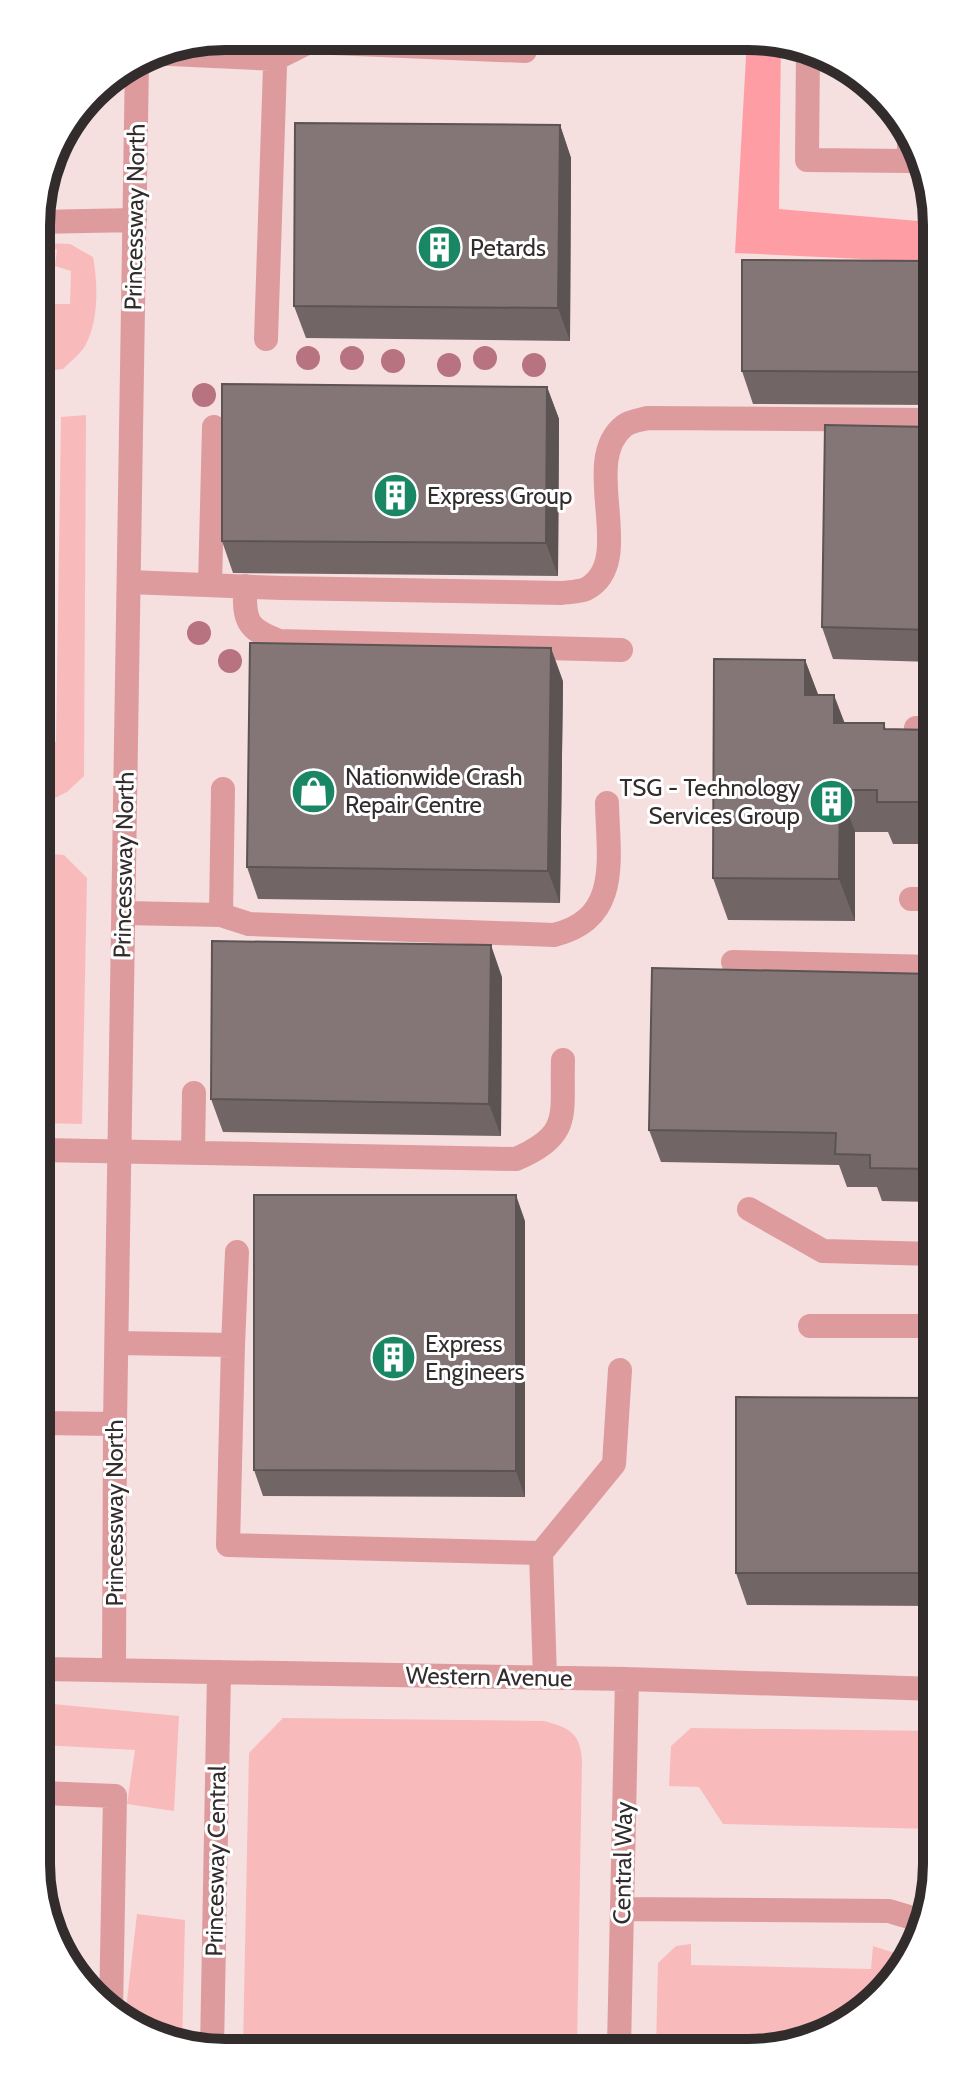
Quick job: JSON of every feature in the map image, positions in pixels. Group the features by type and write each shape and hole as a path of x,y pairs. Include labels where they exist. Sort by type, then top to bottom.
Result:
{"street":[{"path":"266,339 276,50"},
{"path":"501,50 525,51"},
{"path":"808,60 807,160 909,161 909,156"},
{"name":"Princessway North","path":"114,1670 115,1424 137,74"},
{"path":"50,222 135,220"},
{"path":"129,582 561,593 584,590 599,579 609,552 606,463 613,438 626,424 648,418 923,420"},
{"path":"210,585 214,427"},
{"path":"245,586 245,612 250,625 260,634 279,641 621,650"},
{"path":"221,915 223,789"},
{"path":"124,913 221,915 249,924 298,926 554,935 576,930 592,916 604,898 609,875 607,803"},
{"path":"733,962 923,967"},
{"path":"50,1150 516,1159 542,1148 561,1126 563,1060"},
{"path":"193,1153 194,1093"},
{"path":"749,1209 823,1251 923,1254"},
{"path":"237,1252 228,1545 541,1553"},
{"path":"810,1326 923,1326"},
{"path":"117,1343 233,1345"},
{"path":"545,1678 541,1553 614,1464 620,1370"},
{"path":"50,1423 115,1424"},
{"name":"Western Avenue","path":"50,1669 627,1679 923,1689"},
{"name":"Princesway Central","path":"212,2038 219,1672"},
{"name":"Central Way","path":"619,2039 627,1679"},
{"path":"50,1793 115,1796 111,1998"},
{"path":"622,1909 889,1911 915,1917"}],"shaded area":[{"path":"746,50 781,53 779,209 918,221 923,262 735,253"},
{"path":"202,51 771,51 815,63 855,86 887,118 900,137 917,179 923,225 923,1876 910,1931 880,1980 836,2016 794,2033 748,2039 202,2038 147,2021 109,1996 73,1952 56,1910 50,1864 50,213 63,158 79,128 101,101 147,68"},
{"path":"50,243 70,244 93,257 95,314 90,336 83,349 63,369 50,370 50,304 70,304 71,271 55,266 57,249 50,249"},
{"path":"86,415 84,776 67,792 51,800 50,743 56,742 61,417"},
{"path":"50,854 64,855 87,878 82,1124 50,1123"},
{"path":"50,1704 179,1716 174,1811 127,1804 135,1750 50,1745"},
{"path":"283,1718 544,1721 572,1733 579,1743 582,1760 577,2039 243,2039 249,1753"},
{"path":"691,1728 923,1731 923,1829 723,1824 699,1787 669,1786 671,1746"},
{"path":"137,1914 185,1920 182,2034 147,2021 126,2009"},
{"path":"691,1944 691,1965 871,1969 873,1946 898,1954 864,1996 836,2016 815,2026 771,2038 656,2039 658,1963 676,1946"}],"building":[{"name":"Petards","path":"295,123 560,125 558,308 294,306"},
{"path":"917,181 922,200 917,200"},
{"path":"742,260 923,261 923,372 742,371"},
{"name":"Express Group","path":"222,384 547,387 546,543 222,541"},
{"path":"825,425 923,427 923,630 822,627"},
{"path":"250,643 551,648 548,871 247,867"},
{"name":"TSG - Technology Services Group","path":"714,659 805,660 805,695 834,695 834,723 884,723 884,729 923,730 923,802 877,802 877,790 840,790 839,879 713,878"},
{"path":"212,941 491,945 489,1104 211,1099"},
{"path":"652,968 923,974 923,1169 870,1168 870,1155 835,1154 836,1133 649,1130"},
{"name":"Express Engineers","path":"254,1195 516,1195 516,1471 254,1470"},
{"path":"736,1397 923,1398 923,1573 736,1573"}],"place":[{"name":"Petards","path":"439,248"},
{"name":"Express Group","path":"396,496"},
{"name":"Nationwide Crash Repair Centre","path":"314,791"},
{"name":"TSG - Technology Services Group","path":"831,802"},
{"name":"Express Engineers","path":"394,1358"}]}
